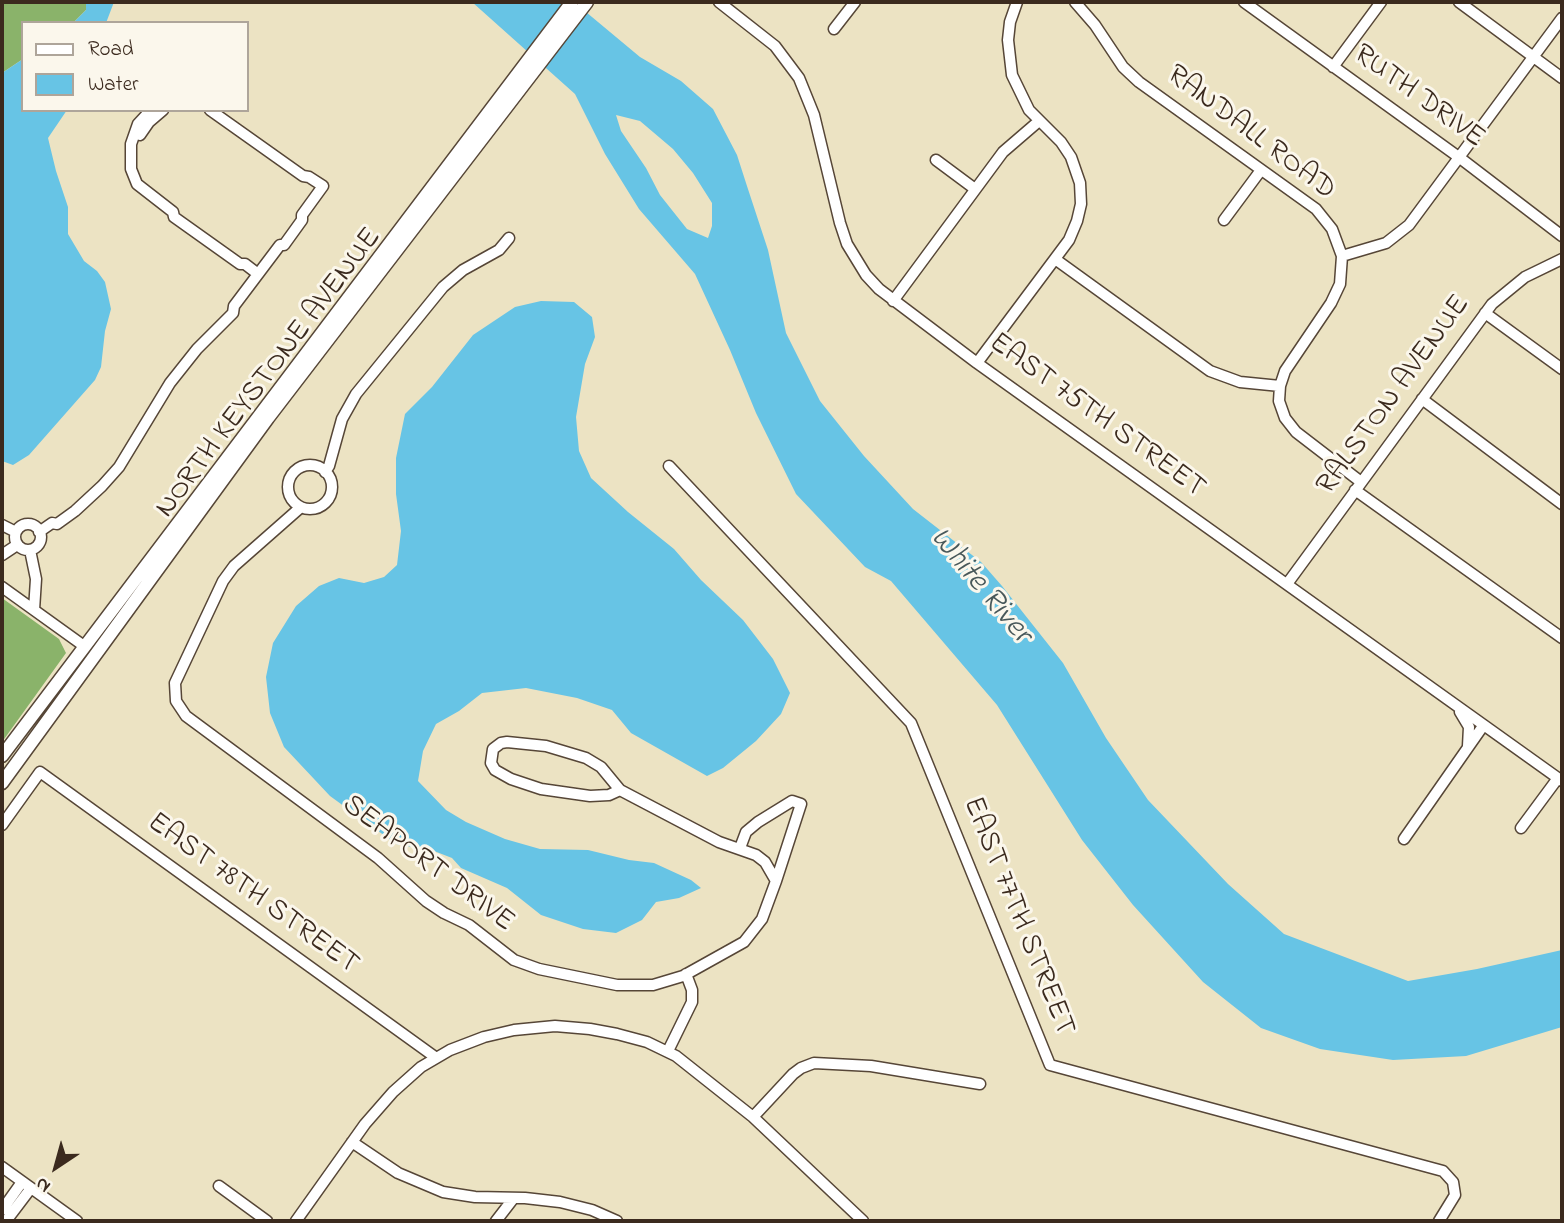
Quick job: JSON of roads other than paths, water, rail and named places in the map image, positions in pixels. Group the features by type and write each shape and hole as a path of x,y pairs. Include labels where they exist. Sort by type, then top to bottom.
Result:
{"main road":[{"name":"NORTH KEYSTONE AVENUE","path":"2,783 572,2"},
{"name":"NORTH KEYSTONE AVENUE","path":"2,756 466,150 587,2"}],"street":[{"name":"EAST 75TH STREET","path":"719,2 775,46 799,78 814,115 847,244 866,275 893,301 1560,779"},
{"path":"834,29 855,2"},
{"path":"977,363 1069,240 1081,204 1081,187 1071,157 1021,98 1009,65 1009,29 1017,2"},
{"name":"RANDALL ROAD","path":"1075,2 1096,25 1123,66 1139,82 1316,209 1339,242 1342,256"},
{"name":"RUTH DRIVE","path":"1244,2 1460,158 1562,236"},
{"path":"1333,67 1381,2"},
{"path":"1459,2 1562,78"},
{"path":"1562,18 1414,220 1401,233 1379,246 1342,256 1341,281 1333,300 1286,369 1280,386 1281,407 1291,427 1358,486 1562,638"},
{"path":"150,112 132,136 130,153 137,184 243,259 245,264 258,274"},
{"path":"143,123 160,112"},
{"path":"39,531 52,523 53,518 96,483 111,465 172,369 229,308 234,306 280,246 284,245 323,186 303,176 213,112"},
{"path":"226,112 307,171 309,177"},
{"path":"893,301 1003,152 1039,121"},
{"path":"936,160 975,189"},
{"path":"1224,220 1261,170"},
{"path":"326,471 344,414 356,394 448,281 499,250 509,238"},
{"path":"1055,259 1210,371 1241,383 1280,386"},
{"name":"RALSTON AVENUE","path":"1287,584 1485,313 1516,283 1562,259"},
{"path":"1485,313 1562,369"},
{"path":"1422,399 1562,504"},
{"path":"309,466 326,471 332,483 328,500 315,509 301,507 293,501 289,481 293,474 309,466"},
{"name":"EAST 77TH STREET","path":"669,466 911,723 1051,1065 1443,1171 1451,1178 1455,1195 1439,1221"},
{"name":"SEAPORT DRIVE","path":"301,507 226,576 174,686 175,697 186,716 378,858 426,901 469,925 514,960 539,969 629,986 653,985 687,974 744,942 762,919 802,804 792,801 751,827 740,848"},
{"path":"25,524 34,526 39,531 39,544 30,550 23,550 17,545 14,538 16,532 25,524"},
{"path":"2,525 16,532"},
{"path":"2,555 17,545"},
{"path":"30,550 36,579 34,610"},
{"path":"2,587 84,646"},
{"path":"1451,702 1468,727 1468,748"},
{"path":"1404,839 1483,726"},
{"path":"620,790 609,795 590,796 529,786 495,770 491,763 491,754 497,746 507,742 545,746 596,763 620,790 719,842 740,848 761,859 776,881"},
{"name":"EAST 78TH STREET","path":"2,825 40,772 435,1058"},
{"path":"1521,828 1560,779"},
{"path":"668,1051 692,1002 692,990 687,974"},
{"path":"296,1221 352,1142 393,1093 417,1070 467,1043 496,1034 555,1027 612,1032 668,1051 700,1073 753,1117 863,1221"},
{"path":"753,1117 793,1074 814,1063 872,1066 980,1084"},
{"path":"352,1142 393,1171 428,1187 467,1196 560,1202 592,1210 617,1221"},
{"path":"2,1167 78,1221"},
{"path":"2,1210 26,1185"},
{"path":"6,1221 26,1185"},
{"path":"219,1186 267,1221"},
{"path":"496,1221 513,1199"}],"water":[{"path":"86,2 114,2 107,21 75,21 86,10"},
{"name":"White River","path":"472,2 574,2 640,57 681,81 713,109 737,155 768,250 786,333 820,401 864,456 913,509 981,562 1002,586 1063,663 1106,738 1148,800 1228,884 1284,934 1408,981 1562,950 1562,1027 1466,1056 1393,1060 1320,1049 1261,1028 1203,982 1133,905 1082,840 997,705 891,581 865,567 796,494 756,413 695,274 639,209 605,154 575,94","holes":["616,115 640,121 673,149 693,173 712,203 712,226 708,238 687,229 660,195 621,131"]},
{"path":"21,60 21,112 66,112 48,138 68,207 68,234 84,261 97,271 105,282 111,309 105,331 101,367 95,380 29,455 13,465 2,461 2,73"},
{"path":"541,301 574,302 592,317 595,337 585,364 576,417 579,451 591,478 674,549 701,580 743,620 773,659 790,693 781,714 756,741 723,768 707,776 631,733 612,710 577,698 526,688 482,693 436,724 423,751 418,781 446,810 505,839 540,849 588,850 654,863 691,880 701,888 679,898 656,902 642,920 616,933 583,929 541,915 507,888 461,868 452,858 434,851 396,844 330,796 284,747 270,713 266,677 273,643 296,606 319,586 339,578 364,583 384,577 397,565 401,531 396,494 396,458 405,414 432,387 473,335 515,307"}]}
